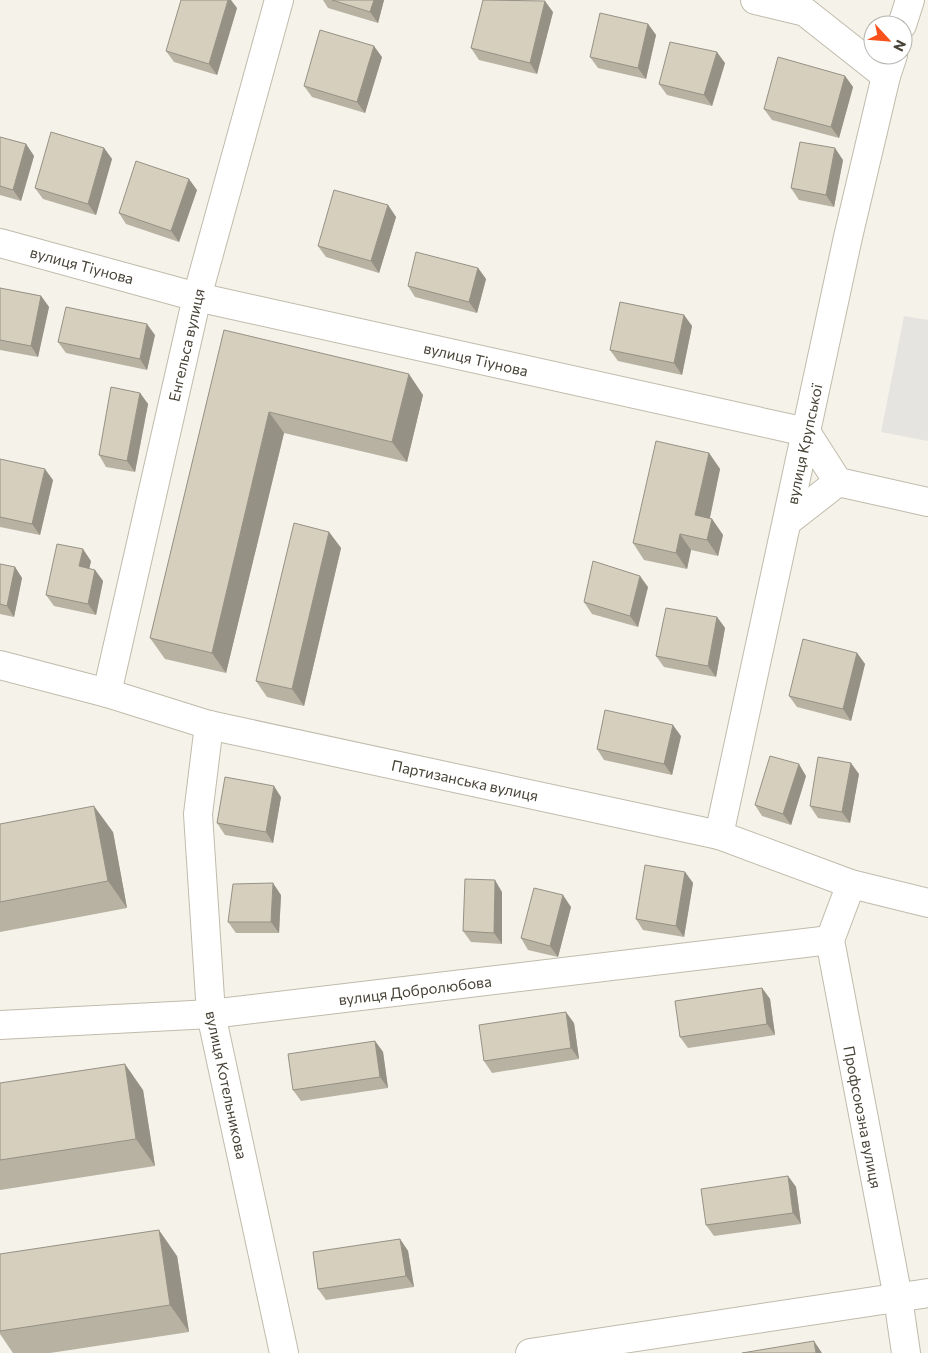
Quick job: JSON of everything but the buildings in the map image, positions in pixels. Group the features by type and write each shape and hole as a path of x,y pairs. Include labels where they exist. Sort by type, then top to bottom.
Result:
{"street":[{"name":"Енгельса вулиця","path":"107,693 197,297 279,0"},
{"path":"755,0 805,12 863,48"},
{"path":"905,15 910,0"},
{"name":"вулиця Крупської","path":"719,834 848,237 890,65"},
{"name":"вулиця Тіунова","path":"0,243 197,297 806,432"},
{"path":"806,432 838,482 928,502"},
{"path":"788,521 838,482"},
{"name":"Партизанська вулиця","path":"0,665 107,693 208,725 719,834 851,884 928,902"},
{"name":"вулиця Котельникова","path":"208,725 198,814 211,1014 284,1353"},
{"path":"830,940 851,884"},
{"name":"вулиця Добролюбова","path":"0,1025 211,1014 830,940"},
{"name":"Профсоюзна вулиця","path":"830,940 898,1298 906,1353"},
{"path":"530,1353 928,1294"}],"shaded area":[{"path":"904,316 928,320 928,441 881,432"}]}
